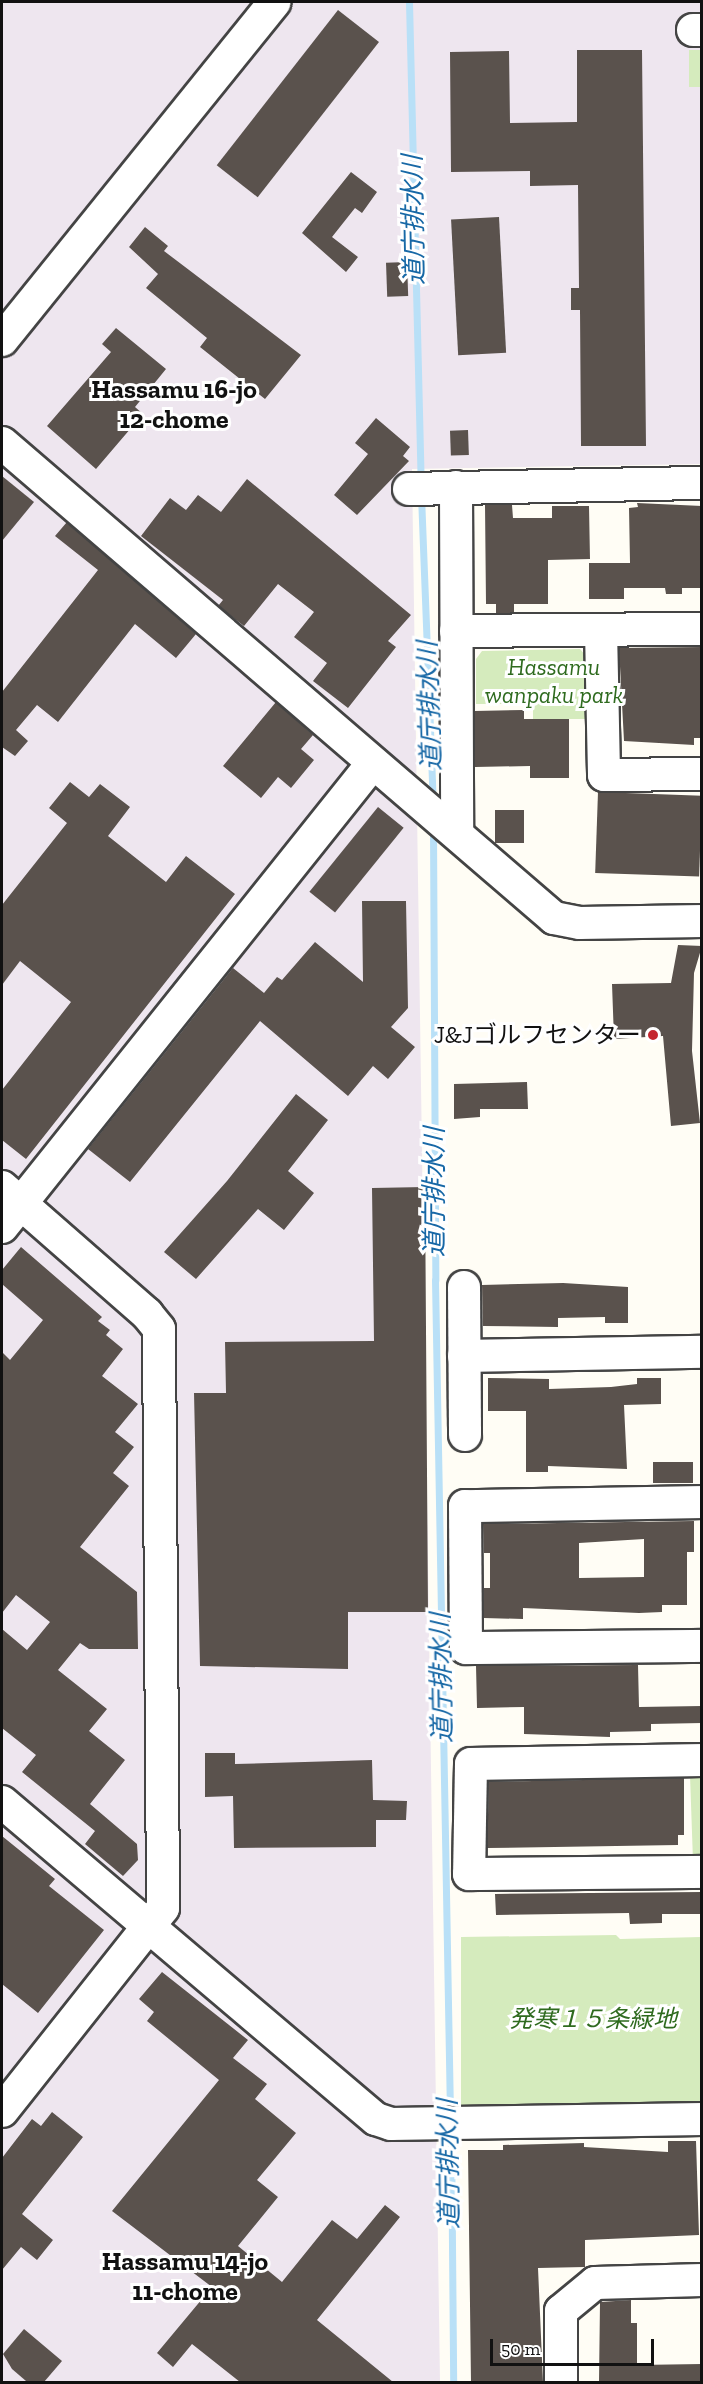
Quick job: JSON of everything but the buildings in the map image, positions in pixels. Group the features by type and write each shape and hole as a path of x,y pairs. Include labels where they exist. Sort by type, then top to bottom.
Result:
{"street":[{"path":"2,340 275,2"},
{"path":"2,443 554,918 580,923 702,921"},
{"path":"408,489 702,483"},
{"path":"452,487 456,631 452,829"},
{"path":"456,631 702,629"},
{"path":"602,630 604,775 702,774"},
{"path":"2,2111 150,1928 163,1908 159,1329 147,1314 8,1206 373,763"},
{"path":"464,1287 465,1435"},
{"path":"464,1356 702,1352"},
{"path":"702,1502 465,1506 466,1648 702,1646"},
{"path":"702,1760 471,1764 469,1874 702,1872"},
{"path":"2,1802 376,2119 391,2124 702,2119"},
{"path":"561,2382 561,2311 595,2283 702,2280"}],"shaded area":[{"path":"2,2 701,2 701,464 412,469 440,2382 2,2382"}],"green space":[{"path":"689,50 701,50 701,87 689,87"},
{"name":"Hassamu wanpaku park","path":"580,649 586,656 586,719 533,719 533,704 476,704 476,659 482,651"},
{"path":"690,1775 701,1775 701,1861 693,1861"},
{"name":"発寒１５条緑地","path":"616,1935 620,1939 701,1937 701,2102 461,2105 461,1937"}],"waterway":[{"name":"道庁排水川","path":"409,2 421,481"},
{"name":"道庁排水川","path":"421,495 433,802"},
{"name":"道庁排水川","path":"433,828 435,1280 450,2116"},
{"name":"道庁排水川","path":"451,2130 453,2382"}],"place":[{"name":"J&Jゴルフセンター","path":"653,1035"}],"district":[{"name":"Hassamu 16-jo 12-chome","path":"174,405"},
{"name":"Hassamu 14-jo 11-chome","path":"185,2277"}]}
